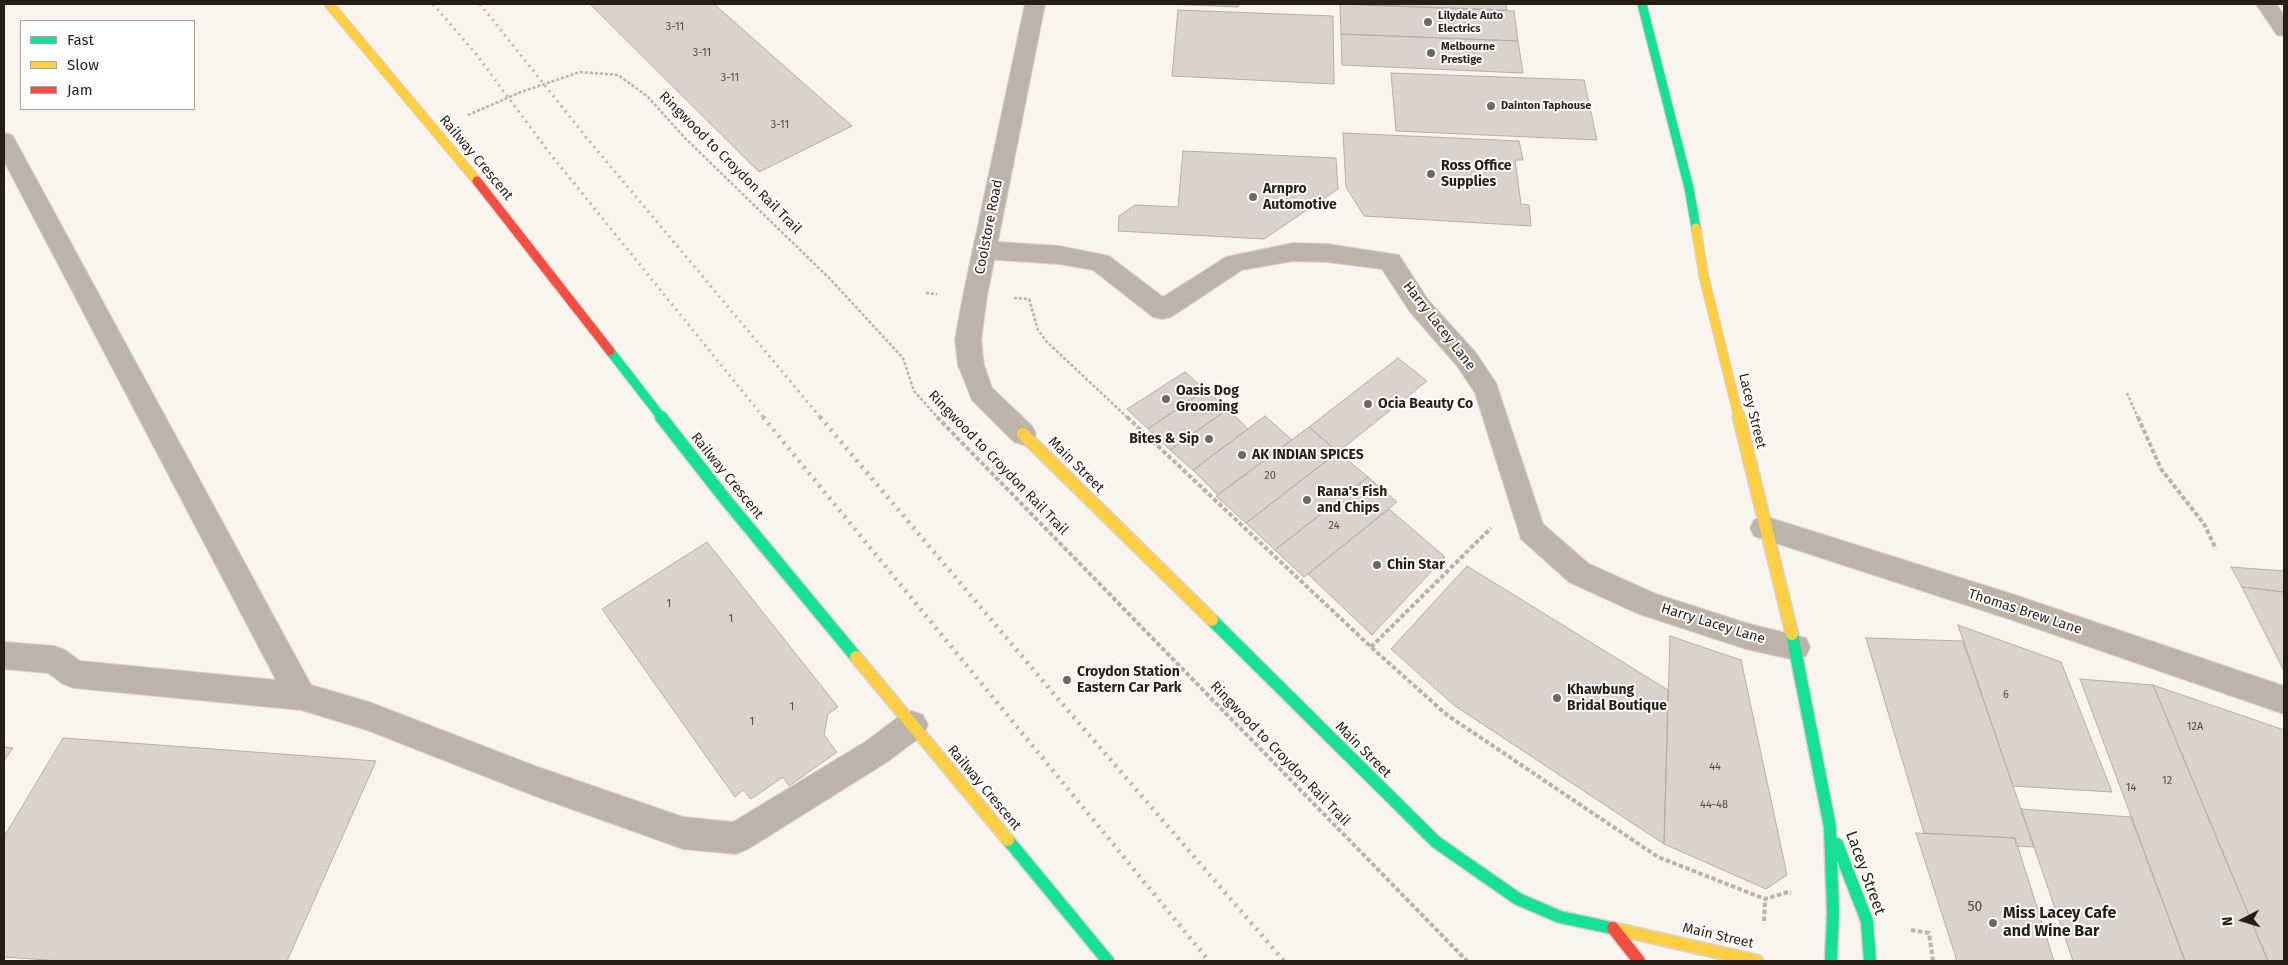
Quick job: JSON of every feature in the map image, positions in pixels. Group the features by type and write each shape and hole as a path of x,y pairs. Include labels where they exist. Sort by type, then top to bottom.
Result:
{"street":[{"name":"Railway Crescent","path":"329,4 460,159 726,500 1108,961"},
{"name":"Coolstore Road","path":"1023,434 981,393 971,365 968,340 970,320 1035,4"},
{"name":"Lacey Street","path":"1642,4 1689,188 1704,277 1764,528 1795,647 1830,826 1833,912 1831,961"},
{"path":"2266,4 2284,30"},
{"path":"4,140 301,696"},
{"name":"Harry Lacey Lane","path":"984,250 1059,254 1100,262 1162,310 1235,263 1293,252 1327,253 1390,261 1419,306 1467,360 1487,390 1531,531 1579,572 1649,605 1746,636 1795,647"},
{"name":"Main Street","path":"1023,434 1436,842 1518,898 1560,917 1757,961"},
{"name":"Thomas Brew Lane","path":"1764,528 2012,607 2284,700"},
{"path":"4,656 54,660 74,674 301,696 369,716 535,781 683,833 736,838 876,752 912,725"},
{"name":"Lacey Street","path":"1830,826 1867,921 1870,961"},
{"path":"1613,928 1639,961"}],"path":[{"name":"Ringwood to Croydon Rail Trail","path":"431,127 460,118 521,92 580,72 618,76 647,96 684,137 831,280 903,358 914,391 955,437 1467,961"},
{"path":"1029,299 1038,330 1047,342 1371,647 1447,715 1658,858 1765,898 1788,892 1833,912"},
{"path":"2127,393 2162,469 2204,524 2216,549"},
{"path":"1371,647 1502,516 1524,509"},
{"path":"1867,921 1929,933 1934,961"}],"building":[{"path":"590,4 714,4 852,126 759,172"},
{"path":"1166,4 1239,4 1238,7"},
{"name":"Lilydale Auto Electrics","path":"1340,4 1514,11 1518,41 1341,34"},
{"path":"1340,4 1506,4 1507,10"},
{"path":"1178,10 1333,16 1334,84 1172,76"},
{"name":"Melbourne Prestige","path":"1341,34 1518,41 1523,73 1342,65"},
{"name":"Dainton Taphouse","path":"1391,73 1584,80 1597,140 1396,131"},
{"name":"Ross Office Supplies","path":"1343,133 1519,141 1523,160 1515,160 1521,204 1529,205 1531,226 1364,216 1346,187"},
{"name":"Arnpro Automotive","path":"1183,151 1336,158 1338,189 1264,239 1118,231 1119,216 1135,205 1178,207"},
{"name":"Ocia Beauty Co","path":"1398,358 1427,381 1338,452 1309,427"},
{"name":"Oasis Dog Grooming","path":"1185,372 1205,390 1148,429 1127,409"},
{"path":"1205,390 1228,409 1170,450 1148,429"},
{"name":"Bites & Sip","path":"1228,409 1248,429 1193,470 1170,450"},
{"name":"AK INDIAN SPICES","path":"1265,416 1292,440 1218,495 1193,470"},
{"path":"1309,427 1338,452 1246,523 1216,496"},
{"name":"Rana's Fish and Chips","path":"1338,452 1368,477 1275,550 1246,523"},
{"path":"1368,477 1397,502 1304,577 1275,550"},
{"name":"Chin Star","path":"1389,509 1445,557 1372,635 1308,574"},
{"path":"707,542 838,707 828,714 824,735 837,752 789,786 783,777 751,799 743,790 735,797 602,609"},
{"name":"Khawbung Bridal Boutique","path":"1467,566 1668,690 1664,844 1455,706 1391,649"},
{"path":"2231,567 2284,571 2284,592 2242,587"},
{"path":"2242,587 2284,592 2284,671"},
{"path":"1958,625 2061,662 2112,792 2013,786"},
{"path":"1670,636 1741,660 1787,875 1766,889 1664,844"},
{"path":"1866,638 1963,641 2034,847 2016,846 2015,838 1924,833"},
{"path":"2080,679 2153,685 2268,961 2185,961"},
{"path":"2153,685 2284,730 2284,961 2268,961"},
{"path":"63,738 376,761 287,961 61,961 4,957 4,837"},
{"path":"4,747 13,748 4,761"},
{"path":"2021,809 2131,817 2185,961 2073,961"},
{"path":"1916,833 2015,838 2054,961 1957,961"}],"railway":[{"path":"433,4 476,54 548,151 764,418"},
{"path":"480,4 586,137 821,418"},
{"path":"763,417 1209,961"},
{"path":"820,417 1053,693 1284,961"}],"traffic: fast":[{"path":"1642,4 1689,188 1696,228"},
{"path":"610,351 726,500 856,657"},
{"path":"1212,620 1436,842 1518,899 1560,917 1616,929"},
{"path":"1792,634 1830,827 1833,912 1831,961"},
{"path":"1008,840 1108,961"},
{"path":"1837,844 1867,921 1870,961"}],"traffic: slow":[{"path":"329,4 477,181"},
{"path":"1696,228 1704,277 1792,634"},
{"path":"1023,434 1212,620"},
{"path":"856,657 1008,840"},
{"path":"1616,929 1757,961"}],"traffic: jam":[{"path":"477,181 610,351"},
{"path":"1613,928 1639,961"}],"place":[{"name":"Lilydale Auto Electrics","path":"1428,22"},
{"name":"Melbourne Prestige","path":"1431,53"},
{"name":"Dainton Taphouse","path":"1491,106"},
{"name":"Ross Office Supplies","path":"1431,174"},
{"name":"Arnpro Automotive","path":"1253,197"},
{"name":"Oasis Dog Grooming","path":"1166,399"},
{"name":"Ocia Beauty Co","path":"1368,404"},
{"name":"Bites & Sip","path":"1209,439"},
{"name":"AK INDIAN SPICES","path":"1242,455"},
{"name":"Rana's Fish and Chips","path":"1307,500"},
{"name":"Chin Star","path":"1377,565"},
{"name":"Croydon Station Eastern Car Park","path":"1067,680"},
{"name":"Khawbung Bridal Boutique","path":"1557,698"},
{"name":"Miss Lacey Cafe and Wine Bar","path":"1993,923"}]}
